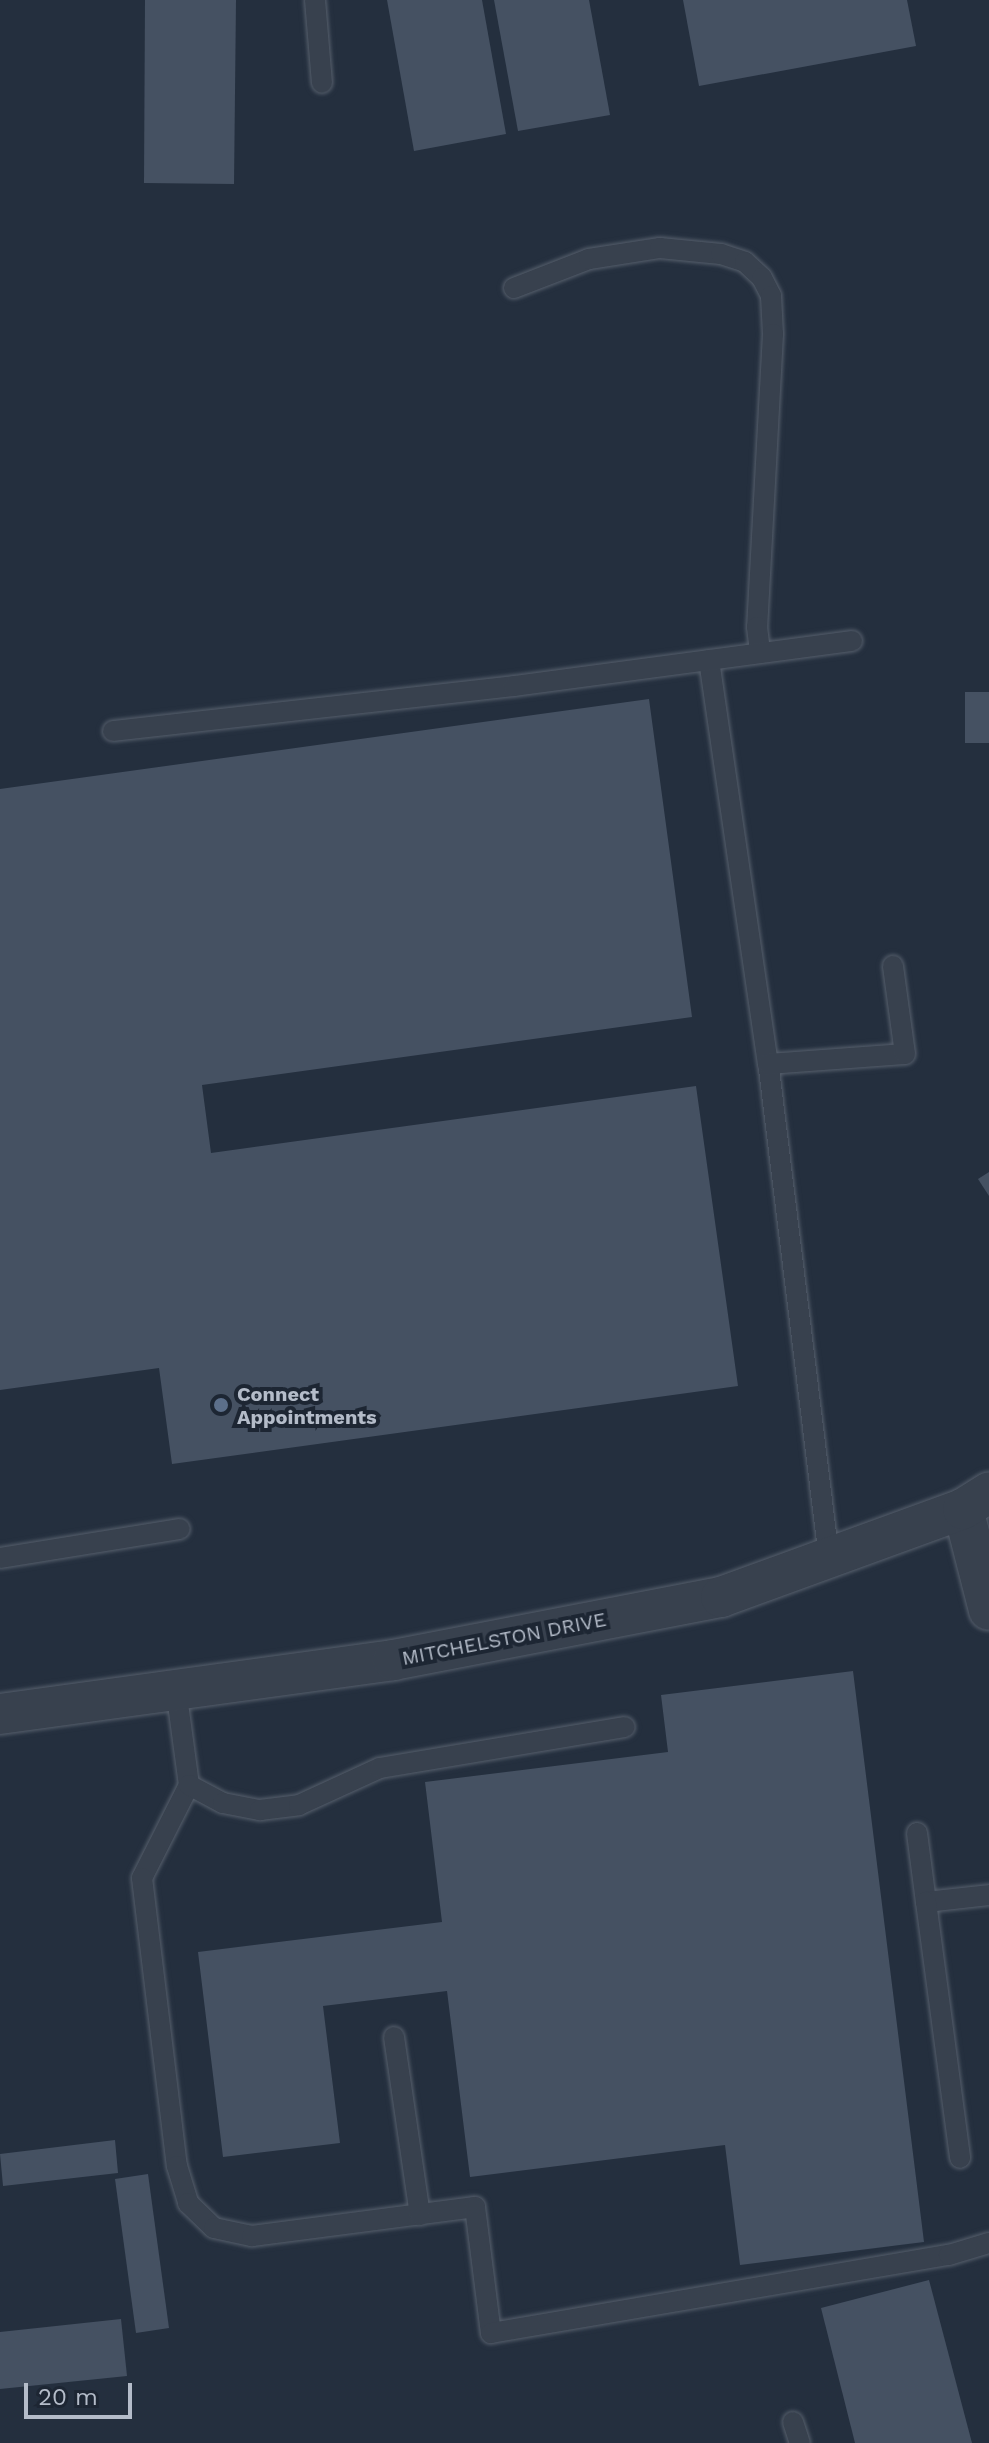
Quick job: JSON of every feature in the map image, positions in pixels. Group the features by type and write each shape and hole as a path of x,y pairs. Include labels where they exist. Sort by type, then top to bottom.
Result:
{"street":[{"name":"MITCHELSTON DRIVE","path":"0,1714 393,1660 721,1597 976,1501"},
{"path":"976,1501 989,1610"}],"lane":[{"path":"315,0 322,83"},
{"path":"514,288 589,259 660,248 721,254 745,262 762,278 771,296 773,334 757,627 760,653"},
{"path":"113,731 852,641"},
{"path":"709,660 768,1064 829,1558"},
{"path":"768,1064 905,1054 893,966"},
{"path":"0,1558 180,1529"},
{"path":"176,1689 189,1785 142,1878 177,2166 188,2203 214,2228 252,2236 475,2207 491,2333 949,2255 989,2243"},
{"path":"189,1785 223,1803 260,1810 286,1807 380,1768 625,1727"},
{"path":"917,1833 960,2158"},
{"path":"926,1902 989,1895"},
{"path":"394,2037 420,2215"},
{"path":"793,2422 800,2443"}],"building":[{"path":"145,0 236,0 234,184 144,183"},
{"path":"387,0 482,0 506,134 414,151"},
{"path":"494,0 589,0 610,115 518,131"},
{"path":"683,0 907,0 916,46 699,86"},
{"path":"965,692 989,692 989,743 965,743"},
{"path":"649,699 692,1017 202,1085 211,1153 696,1086 738,1386 172,1464 159,1368 0,1390 0,789"},
{"path":"989,1172 989,1196 978,1179"},
{"path":"853,1671 924,2242 740,2265 725,2145 470,2177 447,1991 323,2006 340,2143 223,2157 198,1952 442,1922 425,1782 668,1752 661,1695"},
{"path":"115,2140 118,2173 3,2186 0,2154"},
{"path":"148,2174 169,2328 136,2333 115,2179"},
{"path":"929,2280 972,2443 855,2443 821,2308"},
{"path":"121,2319 127,2376 0,2389 0,2332"}],"place":[{"name":"Connect Appointments","path":"221,1405"}]}
